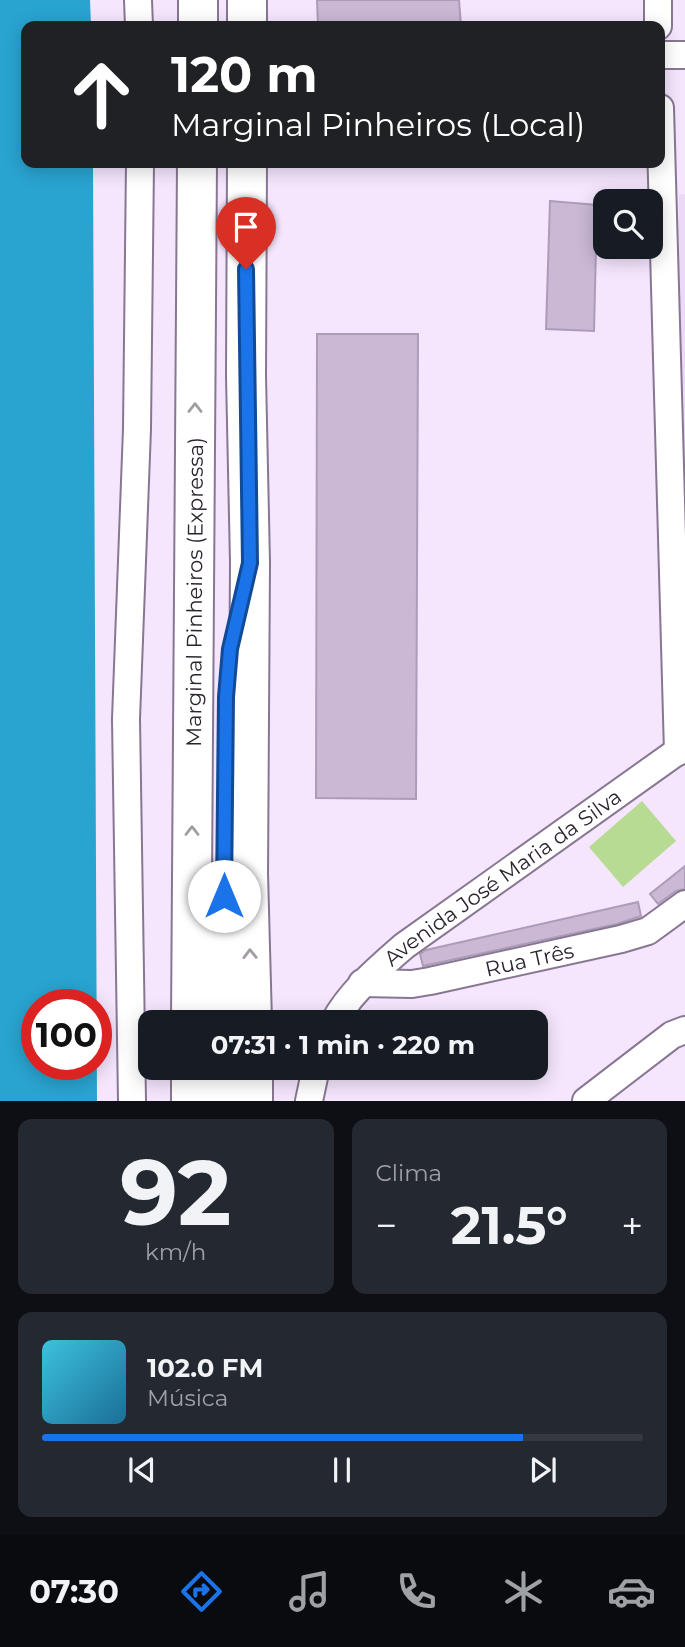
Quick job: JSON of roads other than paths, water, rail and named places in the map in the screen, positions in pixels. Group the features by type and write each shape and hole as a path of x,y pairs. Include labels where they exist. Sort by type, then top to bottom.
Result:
{"highway":[{"path":"198,0 198,21"},
{"path":"247,0 247,21"},
{"name":"Marginal Pinheiros (Expressa)","path":"191,1010 197,168"},
{"path":"247,168 246,376 250,563 248,873 252,1010"},
{"path":"221,1010 226,697 230,649 250,563"},
{"path":"191,1080 191,1101"},
{"path":"218,1101 219,1080"},
{"path":"253,1080 253,1101"}],"street":[{"path":"138,0 139,21"},
{"path":"658,0 658,21"},
{"path":"665,55 685,55"},
{"path":"132,1101 126,719 137,429 140,168"},
{"path":"662,168 682,749"},
{"name":"Avenida José Maria da Silva","path":"343,1010 362,984 404,946 682,749"},
{"name":"Rua Três","path":"362,984 412,984 430,981 621,939 648,931 685,904"},
{"path":"586,1101 672,1035 685,1030"},
{"path":"309,1101 313,1080"}],"water":[{"path":"0,0 90,0 91,21 21,21 21,168 93,168 97,989 21,989 21,1080 97,1080 97,1101 0,1101"}]}
